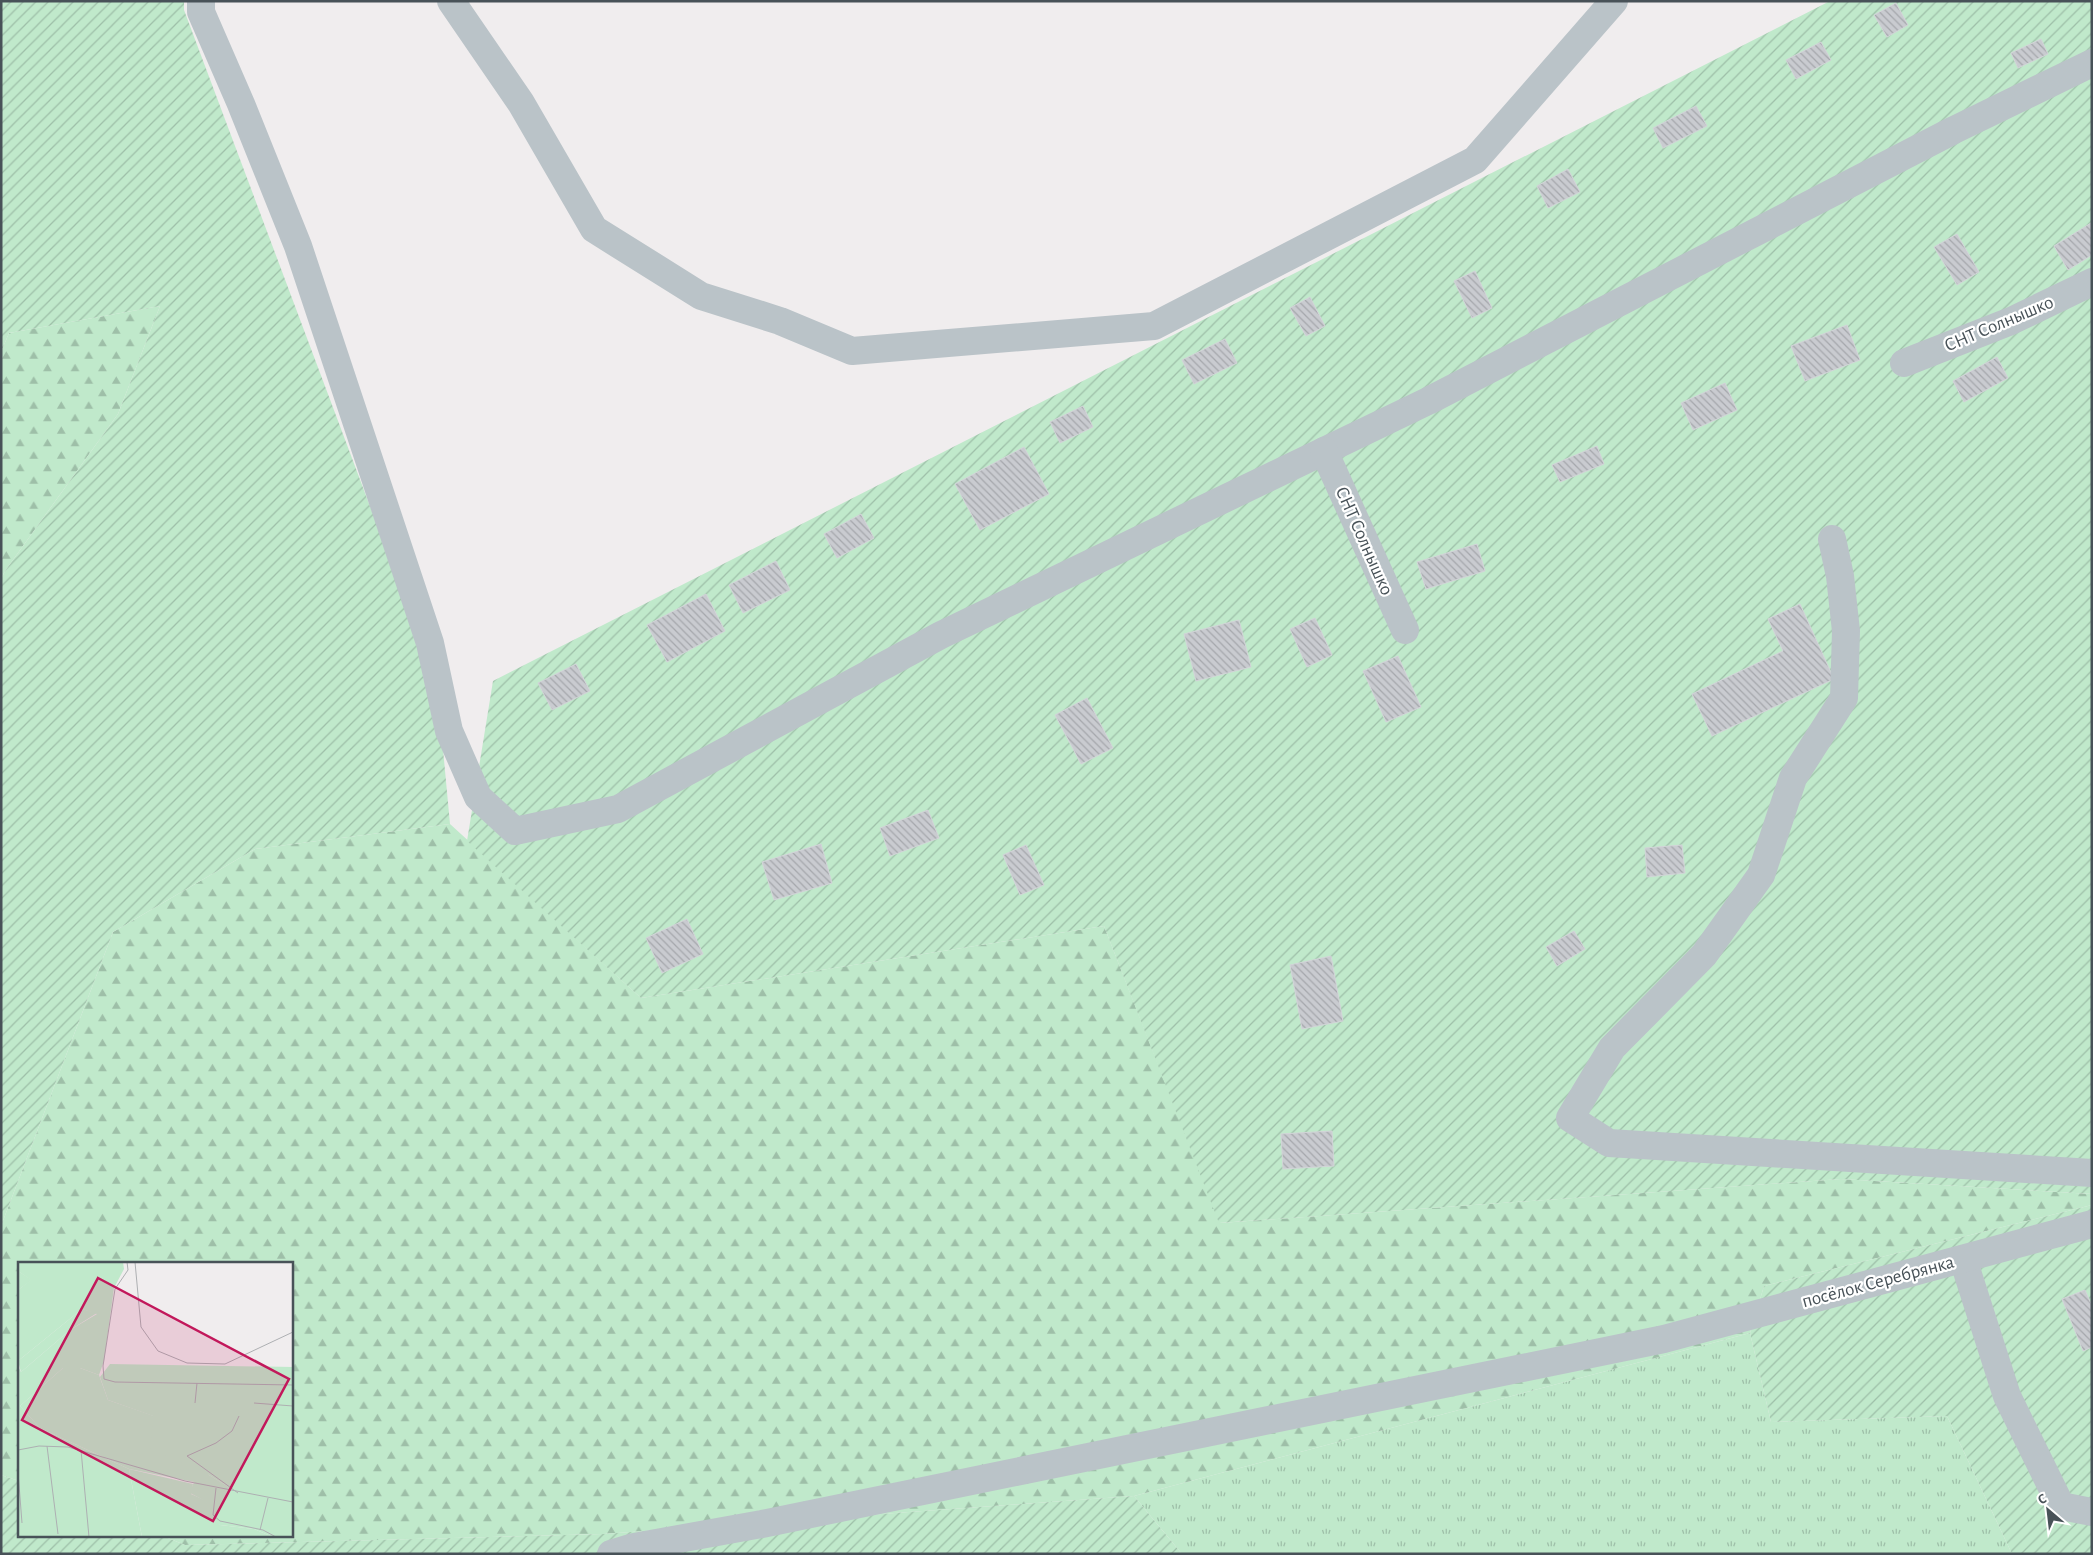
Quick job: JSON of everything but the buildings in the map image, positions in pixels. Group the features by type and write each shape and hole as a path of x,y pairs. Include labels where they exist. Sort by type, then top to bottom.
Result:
{"lane":[{"path":"201,1 200,12 241,104 298,246 430,643 449,731 478,797 515,831 618,809 941,635 1428,401 1954,130 2092,63"},
{"path":"451,1 521,103 594,229 701,296 780,321 852,351 1154,326 1475,160 1614,1"},
{"name":"СНТ Солнышко","path":"1904,363 2011,321 2092,282"},
{"name":"СНТ Солнышко","path":"1324,451 1405,630"},
{"path":"1832,540 1840,576 1846,631 1844,698 1793,778 1761,875 1704,955 1612,1048 1570,1118 1609,1143 2092,1173"},
{"name":"посёлок Серебрянка","path":"628,1551 1664,1339 2092,1224"},
{"path":"1963,1259 2007,1396 2061,1506 2092,1512"}],"green space":[{"path":"1,1 184,1 184,10 437,685 450,824 255,849 113,932 1,1226 1,579 118,414 160,306 9,333 1,352"},
{"path":"1830,1 2092,1 2092,1194 1841,1179 1219,1223 1104,926 641,998 467,841 493,681"},
{"path":"160,306 118,414 1,579 1,352 9,333"},
{"path":"450,824 641,998 1104,926 1220,1223 1841,1179 2092,1194 2092,1205 1764,1286 1750,1333 1134,1496 603,1534 185,1545 168,1538 292,1538 292,1262 18,1262 18,1481 1,1475 1,1226 113,932 255,849"},
{"path":"2092,1205 2092,1554 2012,1554 1947,1416 1771,1422 1750,1333 1764,1286"},
{"path":"1750,1333 1771,1422 1947,1416 2012,1554 1182,1554 1134,1496"},
{"path":"1,1475 18,1481 18,1538 168,1538 185,1545 603,1534 1134,1496 1182,1554 1,1554"}]}
